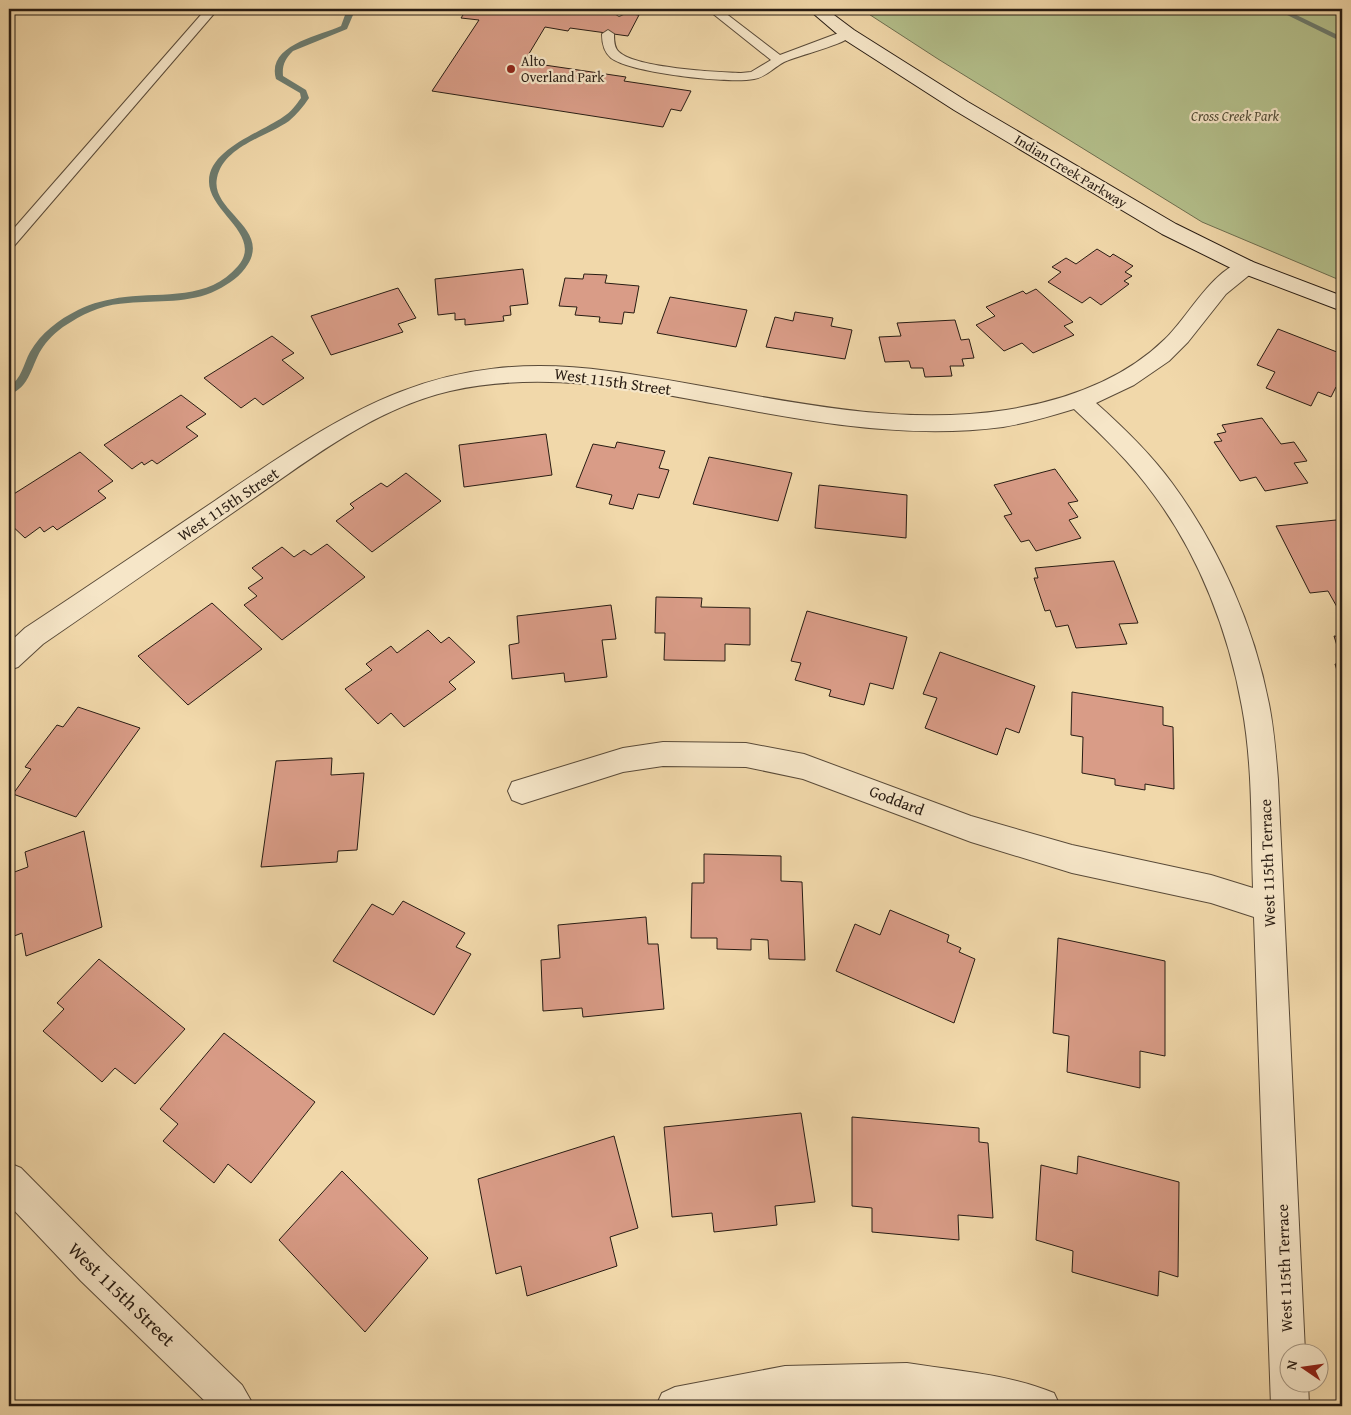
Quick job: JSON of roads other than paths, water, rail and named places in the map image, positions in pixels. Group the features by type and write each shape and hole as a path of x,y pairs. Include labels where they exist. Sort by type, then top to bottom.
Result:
{"street":[{"name":"Indian Creek Parkway","path":"816,9 848,34 961,106 1136,210 1211,251 1246,267 1342,304"},
{"name":"West 115th Street","path":"9,659 34,636 356,418 403,397 446,384 497,374 533,372 592,376 875,422 943,424 1004,419 1078,400 1109,388 1166,352 1198,318 1216,292 1246,267"},
{"name":"West 115th Terrace","path":"1078,400 1118,436 1164,491 1200,550 1231,619 1254,698 1264,780 1287,1342"},
{"name":"Goddard","path":"522,792 623,760 663,754 746,755 804,767 972,829 1072,859 1211,888 1268,907"},
{"name":"West 115th Street","path":"9,1180 94,1268 229,1398 235,1406"},
{"path":"675,1406 785,1385 907,1382 1015,1399 1041,1406"},
{"name":"West 115th Terrace","path":"1289,1392 1290,1406"}],"lane":[{"path":"9,243 212,9"},
{"path":"713,9 778,60"},
{"path":"608,34 608,45 616,56 636,64 736,77 753,76 778,60 848,34"}],"waterway":[{"path":"9,391 26,374 35,352 45,338 74,316 108,302 196,295 213,289 239,270 248,256 249,243 244,233 220,202 214,191 212,179 217,167 227,155 238,146 276,126 297,109 305,98 303,92 279,77 279,66 283,57 301,44 344,27 349,15 344,9"},
{"path":"1279,9 1342,40"}],"place":[{"name":"Alto Overland Park","path":"511,69"}],"park label":[{"name":"Cross Creek Park","path":"1235,116"}]}
